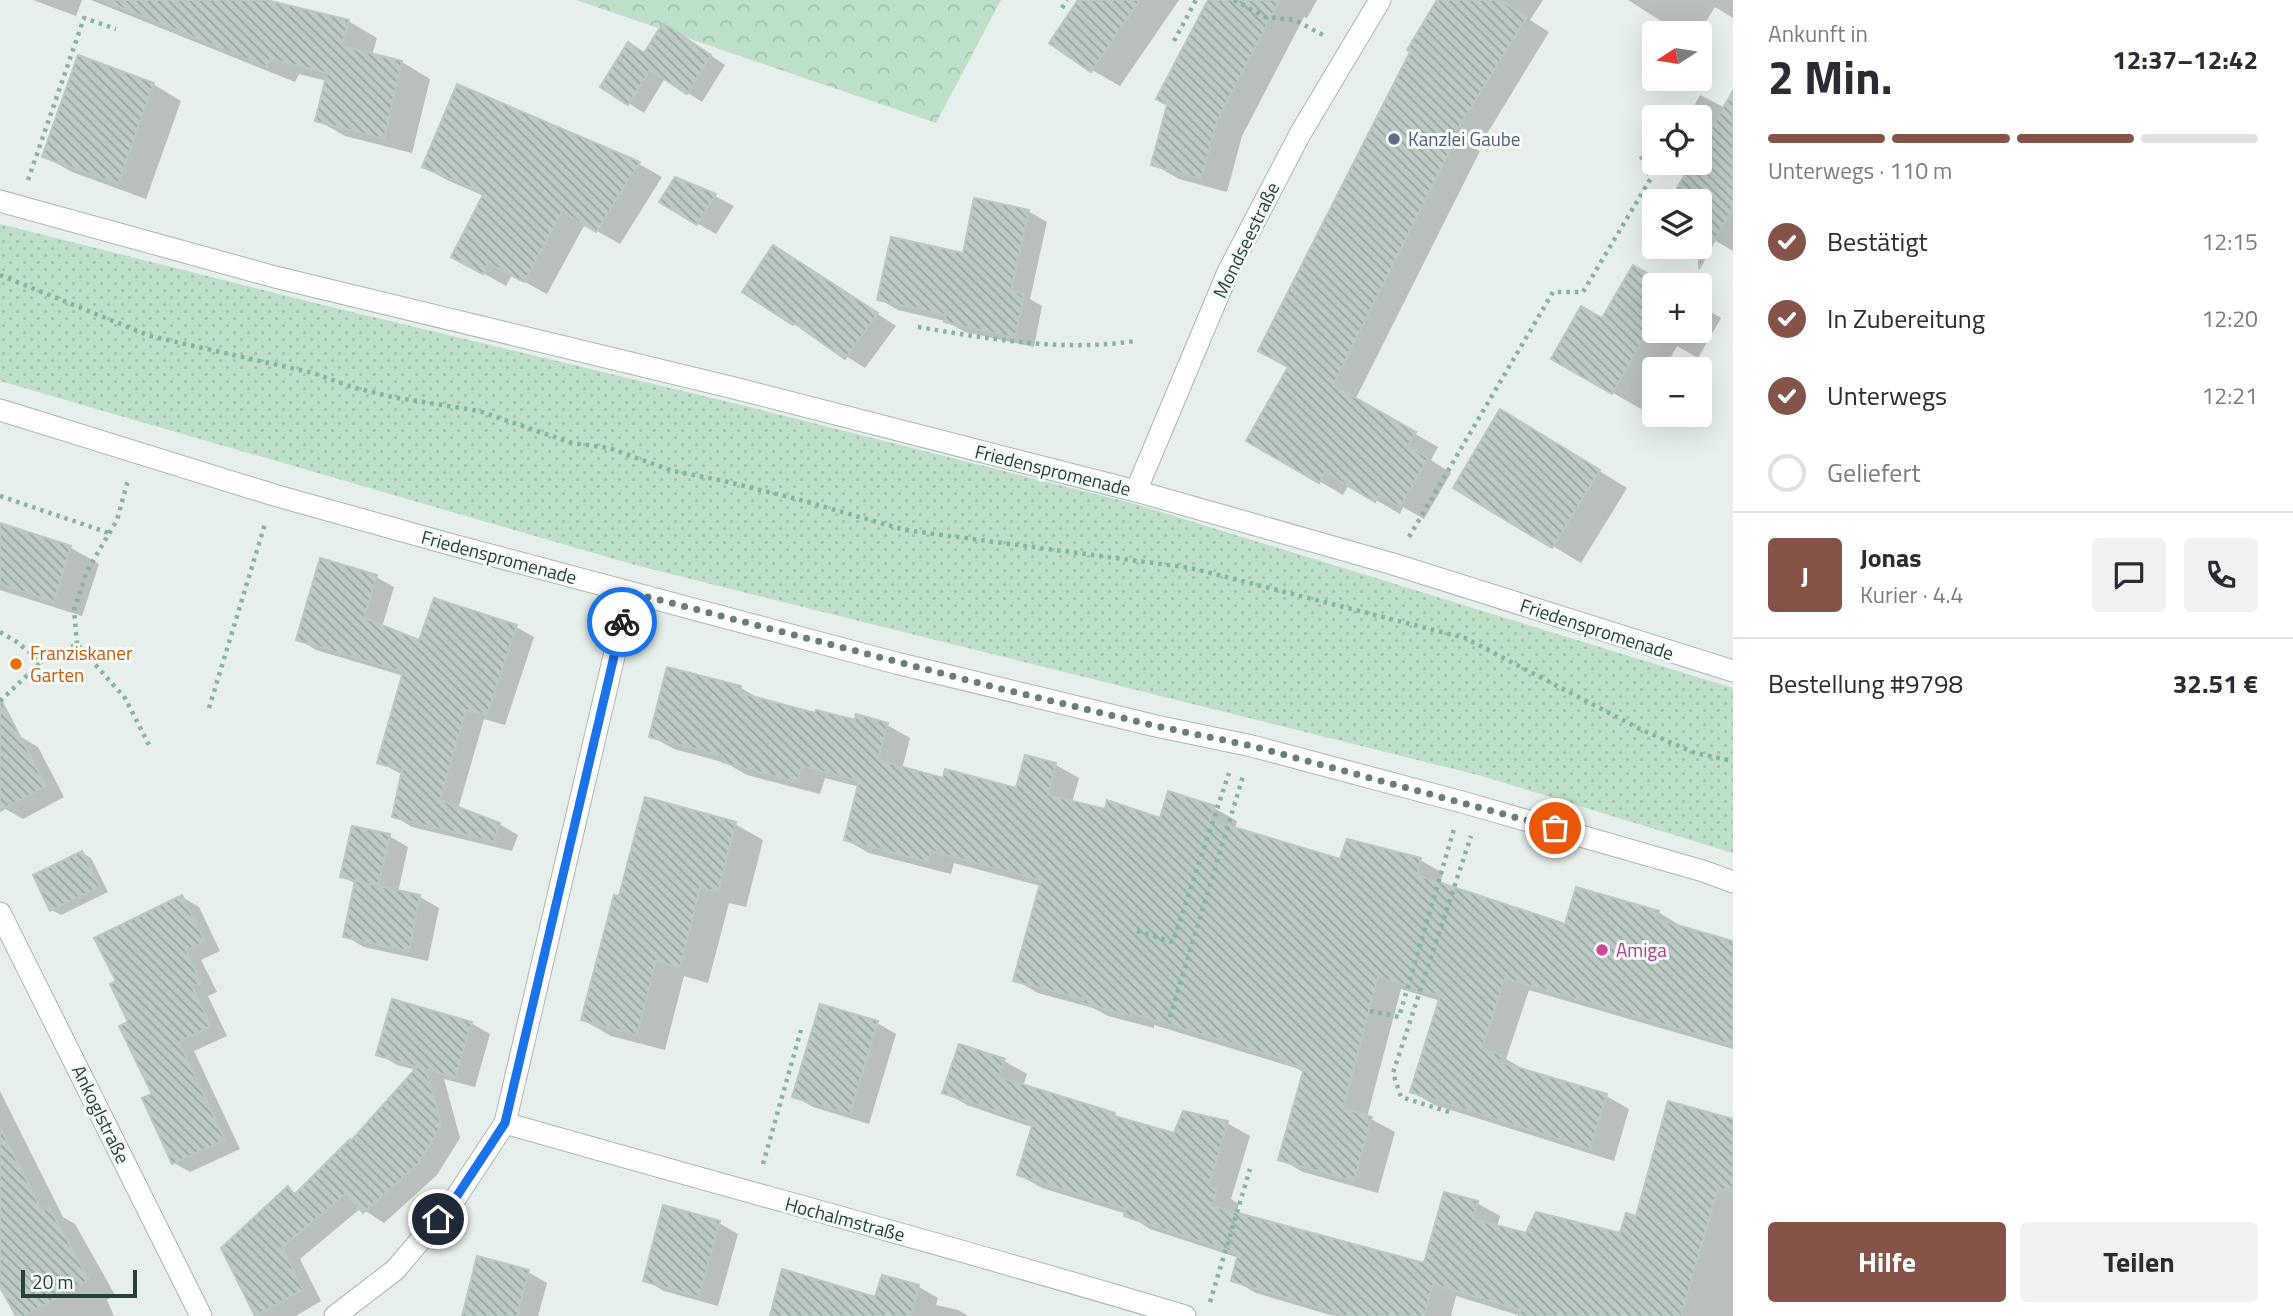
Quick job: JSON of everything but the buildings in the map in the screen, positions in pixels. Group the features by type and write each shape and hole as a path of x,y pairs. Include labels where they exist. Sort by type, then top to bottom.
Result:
{"street":[{"name":"Mondseestraße","path":"1136,491 1228,272 1300,134 1380,0"},
{"name":"Friedenspromenade","path":"9,204 275,277 730,387 1136,491 1393,564 1733,671"},
{"name":"Friedenspromenade","path":"0,410 274,495 629,592 909,666 1156,726 1246,744 1471,804 1690,867 1733,882"},
{"path":"335,1316 395,1270 453,1202 505,1123 629,592"},
{"name":"Ankoglstraße","path":"0,913 201,1316"},
{"name":"Hochalmstraße","path":"505,1123 1140,1310 1185,1316"}],"path":[{"path":"1062,8 1067,0"},
{"path":"1174,41 1196,0"},
{"path":"1234,0 1265,17 1295,20 1349,51"},
{"path":"9,204 84,18 116,29"},
{"path":"1393,564 1553,292 1583,292 1650,178 1649,175"},
{"path":"0,275 150,336 313,373 392,397 480,411 572,443 610,448 673,471 797,499 905,530 1191,568 1465,638 1642,730 1695,753 1733,761"},
{"path":"918,327 1003,342 1101,346 1135,341"},
{"path":"135,452 117,520 87,571 74,610 77,645 125,698 149,745"},
{"path":"209,708 274,495"},
{"path":"0,496 109,533"},
{"path":"0,632 41,662"},
{"path":"0,701 41,662 77,645"},
{"path":"1137,931 1173,942 1246,744"},
{"path":"1170,1017 1246,744"},
{"path":"1370,1011 1399,1017 1471,804"},
{"path":"1449,1112 1401,1097 1393,1073 1471,804"},
{"path":"769,1144 802,1030"},
{"path":"1208,1308 1250,1169"}],"green space":[{"path":"576,0 1001,0 936,123"},
{"path":"0,224 1135,504 1733,688 1733,853 1482,776 635,565 0,381"}],"way so far":[{"path":"622,622 629,592 896,663 1156,726 1252,746 1555,828"}],"place":[{"name":"Kanzlei Gaube","path":"1394,139"},
{"name":"Franziskaner Garten","path":"16,664"},
{"name":"Amiga","path":"1602,950"}],"route":[{"path":"438,1219 453,1202 505,1123 622,622"}]}
